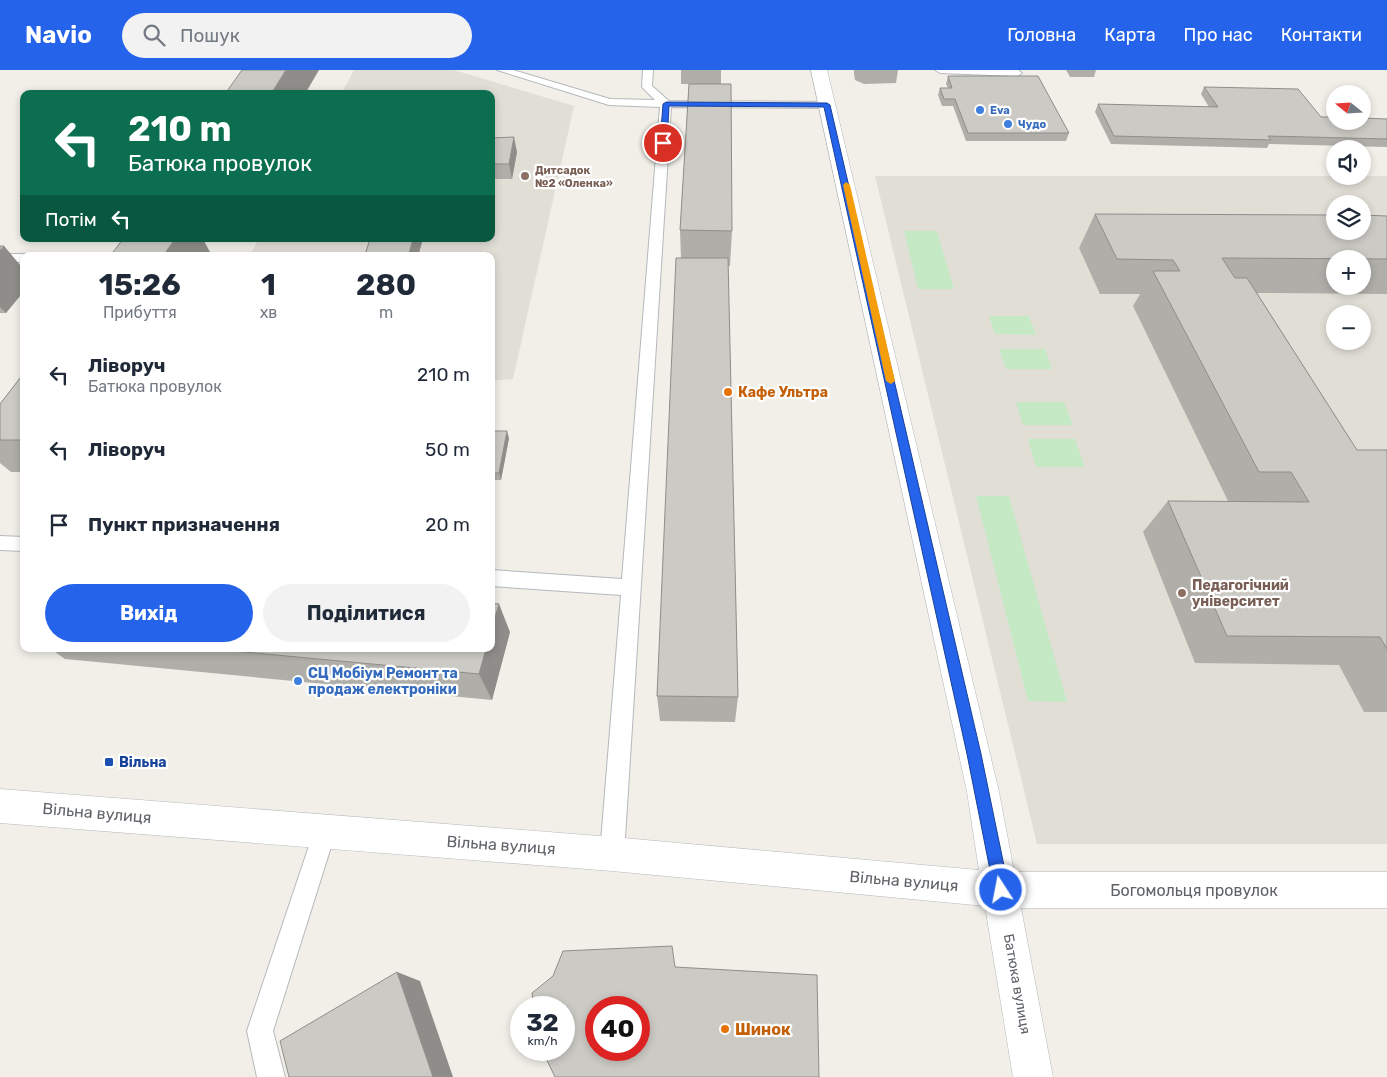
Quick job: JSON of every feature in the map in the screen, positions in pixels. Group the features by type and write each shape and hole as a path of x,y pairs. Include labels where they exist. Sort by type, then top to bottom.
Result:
{"street":[{"name":"Батюка вулиця","path":"819,70 972,744 1001,890 1033,1077"},
{"name":"Вільна вулиця","path":"0,806 612,854 1001,890"},
{"name":"Богомольця провулок","path":"1001,890 1387,890"}],"lane":[{"path":"502,70 609,102 827,105"},
{"path":"648,70 647,86 666,104"},
{"path":"940,70 1017,74"},
{"path":"612,854 666,104"},
{"path":"0,258 20,258"},
{"path":"0,542 20,544"},
{"path":"495,578 631,588"},
{"path":"271,1077 260,1031 325,831"}],"shaded area":[{"name":"Дитсадок №2 «Оленка»","path":"354,70 454,70 574,106 513,379 495,381 495,252 251,252 257,242 495,242 495,90 343,90"},
{"name":"Педагогічний університет","path":"875,176 1326,176 1326,185 1371,185 1371,176 1387,176 1387,844 1037,844"}],"green space":[{"path":"904,231 937,231 954,289 918,289"},
{"path":"989,316 1029,316 1036,335 995,334"},
{"path":"999,349 1045,349 1052,369 1006,369"},
{"path":"1016,402 1064,402 1073,425 1023,425"},
{"path":"1028,439 1075,439 1085,467 1036,467"},
{"path":"976,496 1009,496 1067,702 1028,701"}],"building":[{"path":"242,70 286,70 274,90 228,90"},
{"name":"Чудо","path":"948,76 1038,76 1069,133 968,133 955,99 944,99 940,88 952,88"},
{"path":"689,84 731,84 732,231 680,230"},
{"path":"1204,87 1298,89 1321,117 1326,117 1326,130 1371,130 1371,118 1387,119 1387,139 1268,136 1271,140 1114,136 1098,104 1218,107"},
{"path":"514,137 509,164 495,164 495,138"},
{"path":"1095,214 1326,215 1326,240 1371,240 1371,215 1387,216 1387,259 1371,259 1371,250 1326,250 1326,259 1222,258 1235,278 1247,278 1357,450 1387,450 1387,649 1380,637 1227,636 1168,501 1309,502 1291,472 1259,472 1153,271 1180,271 1173,260 1117,259"},
{"path":"121,242 173,242 166,252 113,252"},
{"path":"369,242 412,242 410,252 366,252"},
{"path":"676,258 728,258 738,697 657,696"},
{"path":"20,378 20,440 0,440 0,404"},
{"path":"495,431 507,431 499,473 495,473"},
{"path":"495,604 499,604 495,618"},
{"path":"244,652 485,652 479,674"},
{"name":"Шинок","path":"672,946 675,967 817,975 819,1077 555,1077 547,1061 575,1061 575,996 532,996 532,993 553,976 563,951"},
{"path":"397,972 433,1077 289,1077 280,1041"}],"slow traffic":[{"path":"846,185 891,381"}],"place":[{"name":"Eva","path":"980,110"},
{"name":"Чудо","path":"1008,124"},
{"name":"Дитсадок №2 «Оленка»","path":"525,176"},
{"name":"Кафе Ультра","path":"728,392"},
{"name":"Педагогічний університет","path":"1182,593"},
{"name":"СЦ Мобіум Ремонт та продаж електроніки","path":"298,681"},
{"name":"Вільна","path":"109,762"},
{"name":"Шинок","path":"725,1029"}],"route":[{"path":"663,143 666,104 827,105 974,754 1001,890"}]}
